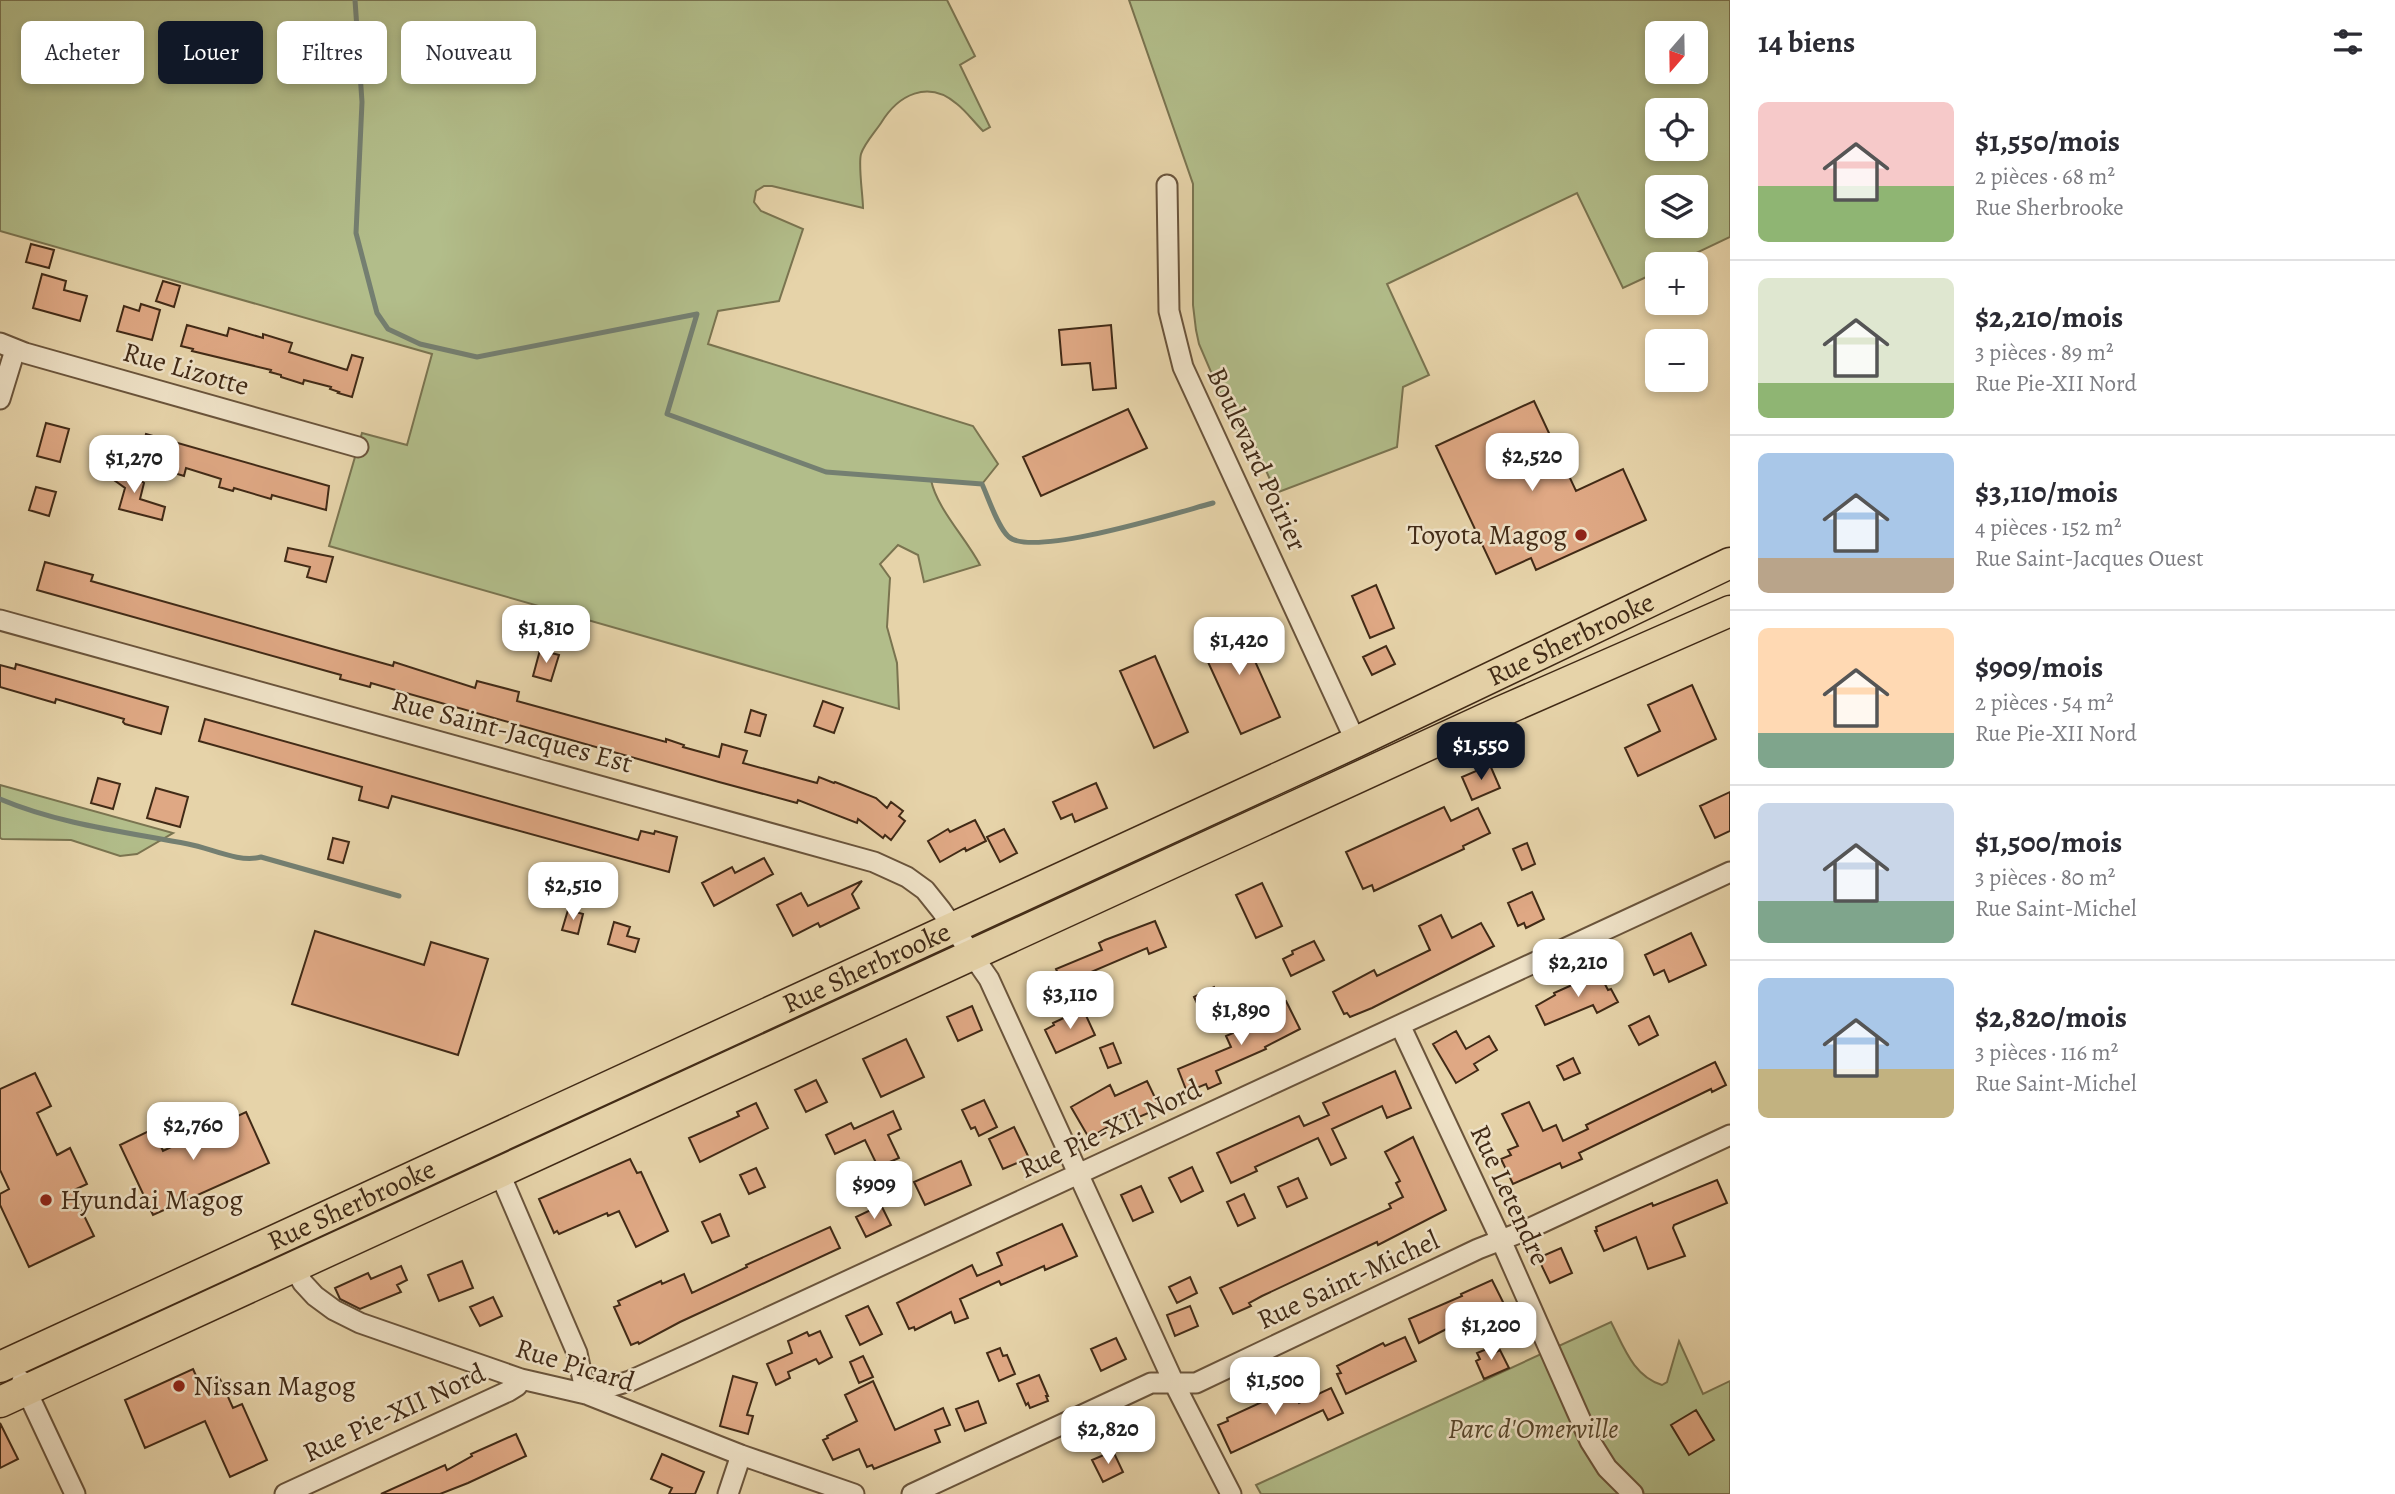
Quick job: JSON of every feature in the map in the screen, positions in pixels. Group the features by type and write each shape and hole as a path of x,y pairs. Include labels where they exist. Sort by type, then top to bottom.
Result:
{"main road":[{"name":"Rue Sherbrooke","path":"6,1364 1356,742 1730,563"},
{"name":"Rue Sherbrooke","path":"13,1396 1500,712 1730,611"}],"street":[{"name":"Boulevard Poirier","path":"1167,185 1169,311 1183,367 1356,742"},
{"path":"0,398 7,346"},
{"name":"Rue Lizotte","path":"7,346 358,447"},
{"name":"Rue Saint-Jacques Est","path":"0,620 874,862 899,872 920,886 954,928 989,979 1174,1383 1231,1494"},
{"name":"Rue Pie-XII Nord","path":"586,1394 608,1389 666,1365 1730,872"},
{"name":"Rue Letendre","path":"1400,1025 1501,1240 1590,1441 1607,1468 1633,1494"},
{"name":"Rue Saint-Michel","path":"912,1494 1151,1382 1196,1383 1478,1249 1730,1135"},
{"path":"500,1174 577,1353 586,1394"},
{"name":"Rue Picard","path":"294,1268 309,1290 351,1320 521,1379 586,1394 741,1455 854,1494"},
{"path":"6,1364 13,1396 75,1494"},
{"name":"Rue Pie-XII Nord","path":"285,1494 509,1391 517,1386 521,1379"},
{"path":"727,1494 741,1455"}],"green space":[{"path":"0,0 947,0 975,56 960,65 990,127 983,131 946,96 935,92 915,94 905,98 888,113 862,150 860,165 863,208 772,186 764,186 756,191 754,202 761,211 803,229 779,301 718,311 708,344 973,426 998,464 982,484 931,480 945,513 980,565 924,582 918,555 898,545 880,564 890,578 887,627 897,663 899,709 329,546 362,433 407,445 432,354 0,231"},
{"path":"1129,0 1730,0 1730,237 1698,252 1645,252 1645,278 1623,288 1577,193 1387,284 1429,375 1403,387 1397,447 1276,493 1249,432 1238,435 1199,344 1193,305 1193,184"},
{"path":"0,785 173,833 137,854 120,856 71,840 2,839"},
{"name":"Parc d'Omerville","path":"1611,1322 1630,1360 1652,1381 1662,1385 1667,1382 1679,1341 1703,1394 1730,1381 1730,1494 1261,1494 1256,1485"}],"building":[{"path":"31,244 54,250 49,268 26,262"},
{"path":"42,274 66,281 64,290 87,296 80,321 33,308"},
{"path":"163,281 180,286 174,307 156,301"},
{"path":"141,304 160,310 152,340 117,331 124,306 139,311"},
{"path":"187,325 227,336 229,328 263,338 263,334 292,343 289,352 347,370 352,355 363,358 352,397 338,393 330,389 331,387 304,380 303,384 281,377 270,372 271,370 192,351 193,349 181,346"},
{"path":"1111,325 1116,388 1093,390 1090,363 1062,365 1059,330"},
{"path":"1534,401 1576,491 1623,469 1646,520 1536,570 1531,558 1496,574 1436,446"},
{"path":"1128,409 1147,448 1041,496 1023,457"},
{"path":"46,423 69,429 60,462 37,456"},
{"path":"146,434 329,486 326,510 272,495 271,499 234,488 233,491 219,487 221,479 186,468 184,476 138,462"},
{"path":"116,463 144,483 140,499 165,507 162,520 119,509 125,488 107,475"},
{"path":"36,487 56,492 49,516 29,510"},
{"path":"288,548 333,557 326,582 307,577 310,567 285,561"},
{"path":"45,562 93,575 91,581 393,666 394,662 475,688 477,681 519,692 517,701 666,742 666,739 684,745 683,747 719,757 722,744 747,751 743,763 817,783 819,777 835,782 876,798 887,808 891,802 903,811 899,816 905,821 891,840 885,835 883,838 858,819 857,823 798,800 797,803 719,782 371,683 370,687 340,679 341,675 37,590"},
{"path":"1376,585 1394,628 1370,638 1352,596"},
{"path":"1237,621 1280,717 1241,734 1197,638"},
{"path":"1386,646 1395,664 1372,675 1363,657"},
{"path":"540,650 559,655 551,681 533,676"},
{"path":"1155,656 1188,732 1154,748 1120,671"},
{"path":"16,664 168,707 161,734 125,724 124,719 56,699 55,703 0,687 0,665 15,669"},
{"path":"1692,685 1716,739 1638,776 1625,748 1660,731 1648,705"},
{"path":"823,701 843,708 834,733 814,726"},
{"path":"751,710 766,715 760,736 745,732"},
{"path":"205,719 638,840 641,831 654,834 655,831 677,837 669,872 392,796 388,808 359,800 362,787 199,741"},
{"path":"1490,765 1500,788 1472,800 1462,777"},
{"path":"98,778 120,784 113,809 91,803"},
{"path":"1096,783 1107,808 1075,822 1072,814 1061,819 1053,802"},
{"path":"156,788 188,797 180,827 147,818"},
{"path":"1730,792 1730,831 1715,838 1700,806"},
{"path":"1444,807 1451,821 1478,808 1490,833 1463,846 1464,849 1374,891 1372,885 1363,889 1346,852"},
{"path":"975,820 986,841 966,851 965,848 940,862 928,841 948,829 950,832"},
{"path":"1004,829 1017,853 1000,862 987,837"},
{"path":"333,838 349,842 343,863 328,859"},
{"path":"1527,843 1535,864 1522,870 1513,849"},
{"path":"764,858 773,874 714,906 702,883 732,867 735,873"},
{"path":"862,881 852,894 859,908 820,927 818,923 793,936 777,905 801,893 808,906"},
{"path":"1262,883 1282,926 1256,938 1236,895"},
{"path":"1532,892 1544,919 1526,928 1524,923 1518,926 1508,903"},
{"path":"568,910 583,914 578,934 562,930"},
{"path":"1441,915 1452,938 1481,923 1494,946 1372,1008 1350,1017 1347,1013 1344,1014 1333,992 1374,970 1377,976 1430,950 1419,926"},
{"path":"1155,921 1166,947 1149,954 1147,948 1084,975 1092,996 1071,1005 1056,969 1102,950 1099,943 1105,940"},
{"path":"614,922 630,927 627,936 639,939 635,952 608,944"},
{"path":"315,931 424,965 431,942 488,959 458,1055 292,1004"},
{"path":"1691,933 1706,965 1669,982 1664,970 1654,975 1645,955"},
{"path":"1314,941 1324,960 1291,976 1283,959 1293,954 1292,951"},
{"path":"1597,969 1618,1002 1597,1013 1593,1005 1545,1025 1536,1006"},
{"path":"1214,987 1220,1000 1200,1010 1194,997"},
{"path":"1286,1001 1300,1029 1265,1047 1266,1049 1216,1071 1221,1083 1208,1089 1206,1084 1187,1092 1178,1069 1231,1047 1226,1036 1265,1019 1262,1013"},
{"path":"972,1006 982,1030 958,1041 947,1017"},
{"path":"1083,1009 1095,1035 1056,1053 1045,1030 1054,1025 1053,1023"},
{"path":"1649,1016 1658,1035 1639,1045 1629,1026"},
{"path":"1456,1031 1466,1049 1489,1036 1497,1050 1474,1064 1478,1070 1456,1083 1433,1044"},
{"path":"906,1039 924,1077 881,1097 863,1059"},
{"path":"1113,1043 1121,1063 1108,1068 1100,1048"},
{"path":"1573,1058 1580,1073 1564,1080 1557,1066"},
{"path":"1715,1062 1726,1085 1712,1092 1711,1089 1579,1153 1582,1159 1562,1168 1560,1163 1513,1184 1501,1159 1511,1155 1508,1150 1518,1146 1502,1114 1529,1102 1543,1131 1556,1125 1563,1141 1588,1129 1586,1125"},
{"path":"1395,1071 1411,1108 1387,1118 1382,1106 1332,1129 1346,1158 1331,1165 1318,1138 1255,1167 1257,1171 1231,1183 1217,1153 1299,1116 1304,1126 1329,1115 1323,1103"},
{"path":"35,1073 51,1106 37,1113 57,1155 70,1148 87,1184 72,1191 94,1236 29,1267 0,1205 0,1194 9,1189 0,1170 0,1089"},
{"path":"816,1080 827,1102 806,1112 795,1090"},
{"path":"1147,1081 1160,1108 1139,1117 1136,1111 1110,1123 1111,1125 1089,1138 1071,1107 1110,1085 1115,1096"},
{"path":"984,1100 997,1127 979,1136 975,1127 971,1129 962,1110"},
{"path":"756,1103 768,1128 700,1162 689,1138 739,1116 737,1112"},
{"path":"893,1111 901,1129 888,1135 899,1158 878,1167 865,1140 835,1154 826,1135 851,1123 854,1129"},
{"path":"246,1112 269,1163 153,1215 120,1145 153,1129 163,1151"},
{"path":"1014,1127 1029,1158 1003,1169 989,1139"},
{"path":"1413,1137 1446,1210 1378,1245 1377,1242 1262,1296 1249,1303 1251,1306 1233,1314 1220,1288 1391,1208 1389,1204 1403,1197 1396,1183 1400,1181 1385,1152"},
{"path":"630,1159 637,1173 641,1172 668,1231 636,1247 619,1211 608,1216 607,1213 559,1234 557,1231 554,1233 539,1199"},
{"path":"961,1161 971,1185 925,1205 914,1182"},
{"path":"1192,1167 1203,1191 1181,1202 1169,1178"},
{"path":"756,1168 765,1187 749,1194 740,1175"},
{"path":"1298,1178 1307,1198 1287,1207 1278,1187"},
{"path":"1717,1180 1727,1203 1674,1225 1685,1256 1648,1269 1636,1237 1604,1251 1595,1231 1596,1227"},
{"path":"1141,1186 1153,1212 1133,1221 1121,1195"},
{"path":"1244,1194 1255,1218 1238,1226 1227,1202"},
{"path":"881,1205 891,1225 866,1237 856,1217"},
{"path":"720,1214 729,1236 712,1243 702,1222"},
{"path":"1062,1224 1077,1256 1045,1270 1044,1266 1001,1285 999,1281 960,1299 968,1318 955,1323 951,1312 915,1330 914,1327 909,1329 897,1303 972,1265 977,1276 1002,1265 997,1253"},
{"path":"830,1227 840,1248 680,1322 639,1344 638,1342 631,1345 614,1307 620,1305 618,1301 661,1281 662,1284 684,1274 692,1293"},
{"path":"1561,1248 1572,1273 1550,1283 1538,1258"},
{"path":"462,1261 473,1288 439,1301 428,1275"},
{"path":"401,1266 407,1280 397,1285 401,1292 360,1309 340,1299 335,1288 368,1273 371,1279"},
{"path":"1190,1277 1197,1293 1177,1303 1169,1287"},
{"path":"1492,1280 1504,1304 1473,1319 1472,1316 1419,1343 1409,1319"},
{"path":"493,1297 502,1316 480,1326 470,1307"},
{"path":"868,1306 882,1334 860,1345 846,1316"},
{"path":"1190,1306 1198,1326 1175,1336 1167,1315"},
{"path":"820,1331 832,1357 819,1364 816,1359 788,1372 790,1378 776,1385 767,1364 792,1353 788,1341 807,1332 809,1336"},
{"path":"1405,1337 1416,1361 1346,1394 1337,1374 1341,1373 1337,1366 1383,1343 1385,1346"},
{"path":"1116,1338 1126,1359 1101,1371 1091,1349"},
{"path":"1494,1346 1496,1352 1500,1350 1509,1368 1484,1379 1476,1361 1480,1359 1477,1353"},
{"path":"1000,1348 1003,1356 1007,1355 1015,1374 999,1381 987,1353"},
{"path":"863,1356 873,1377 859,1383 850,1362"},
{"path":"193,1369 201,1387 220,1379 233,1408 242,1404 267,1460 230,1477 205,1421 145,1448 125,1400"},
{"path":"1039,1375 1048,1401 1030,1408 1017,1384"},
{"path":"733,1376 757,1383 747,1415 753,1416 748,1434 720,1426"},
{"path":"873,1381 895,1430 943,1408 950,1425 935,1430 940,1442 874,1469 872,1465 867,1467 859,1449 833,1460 823,1440 857,1421 845,1395"},
{"path":"1331,1388 1343,1413 1328,1420 1323,1410 1231,1453 1218,1425 1228,1421 1227,1418 1284,1392 1285,1394 1293,1390 1299,1403"},
{"path":"978,1401 986,1423 965,1431 956,1409"},
{"path":"1696,1410 1714,1440 1689,1455 1671,1425"},
{"path":"0,1423 18,1459 0,1468"},
{"path":"516,1434 526,1456 468,1483 440,1494 381,1494 445,1465 447,1470 472,1456 471,1454"},
{"path":"1113,1451 1123,1472 1103,1482 1092,1460"},
{"path":"662,1454 704,1472 695,1494 669,1494 672,1488 651,1479"}],"waterway":[{"path":"355,0 362,102 356,233 377,313 388,329 420,344 477,357 697,314 667,414 826,472 982,484 1005,533 1024,542 1076,538 1213,503"},
{"path":"0,799 46,815 93,826 188,844 234,857 261,857 399,896"}],"place":[{"name":"Toyota Magog","path":"1581,535"},
{"name":"Hyundai Magog","path":"46,1200"},
{"name":"Nissan Magog","path":"179,1386"}]}
